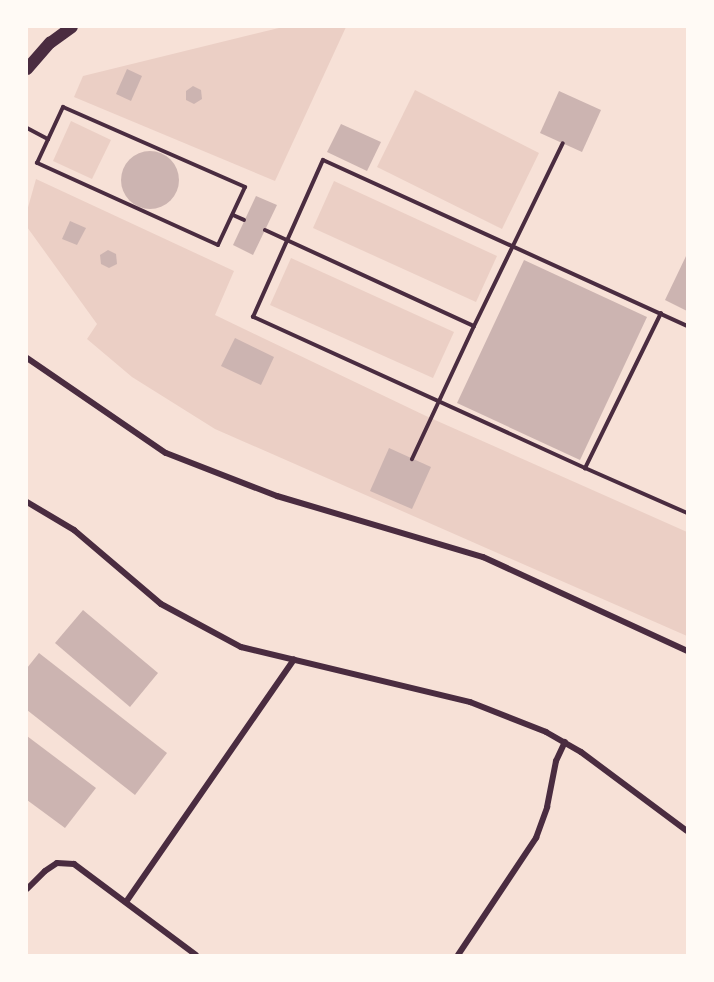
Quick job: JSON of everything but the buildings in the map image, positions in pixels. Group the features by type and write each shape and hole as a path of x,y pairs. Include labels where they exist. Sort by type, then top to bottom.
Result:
{"main road":[{"path":"27,69 50,44 72,27"}],"street":[{"path":"27,358 166,453 277,495 483,557 687,651"},
{"path":"27,502 74,530 161,604 241,647 470,702 546,732 581,752 687,831"},
{"path":"126,902 294,659"},
{"path":"458,955 536,838 547,807 556,761 565,742"},
{"path":"27,889 57,863 74,864 196,955"}],"path":[{"path":"63,107 245,187 233,215 218,245 37,163 63,107"},
{"path":"27,128 48,139"},
{"path":"412,459 562,143"},
{"path":"687,326 513,244 323,160 253,317 687,513"},
{"path":"233,215 244,220"},
{"path":"265,230 474,326"},
{"path":"585,468 661,313"}],"shaded area":[{"path":"283,27 346,27 275,181 74,97 83,76"},
{"path":"415,90 539,153 502,229 377,167"},
{"path":"71,121 111,140 92,179 53,161"},
{"path":"36,179 234,271 215,315 426,416 687,532 687,636 215,429 132,377 87,339 97,324 27,227 27,211"},
{"path":"334,181 497,256 476,302 313,228"},
{"path":"291,258 454,332 433,378 270,305"}]}
